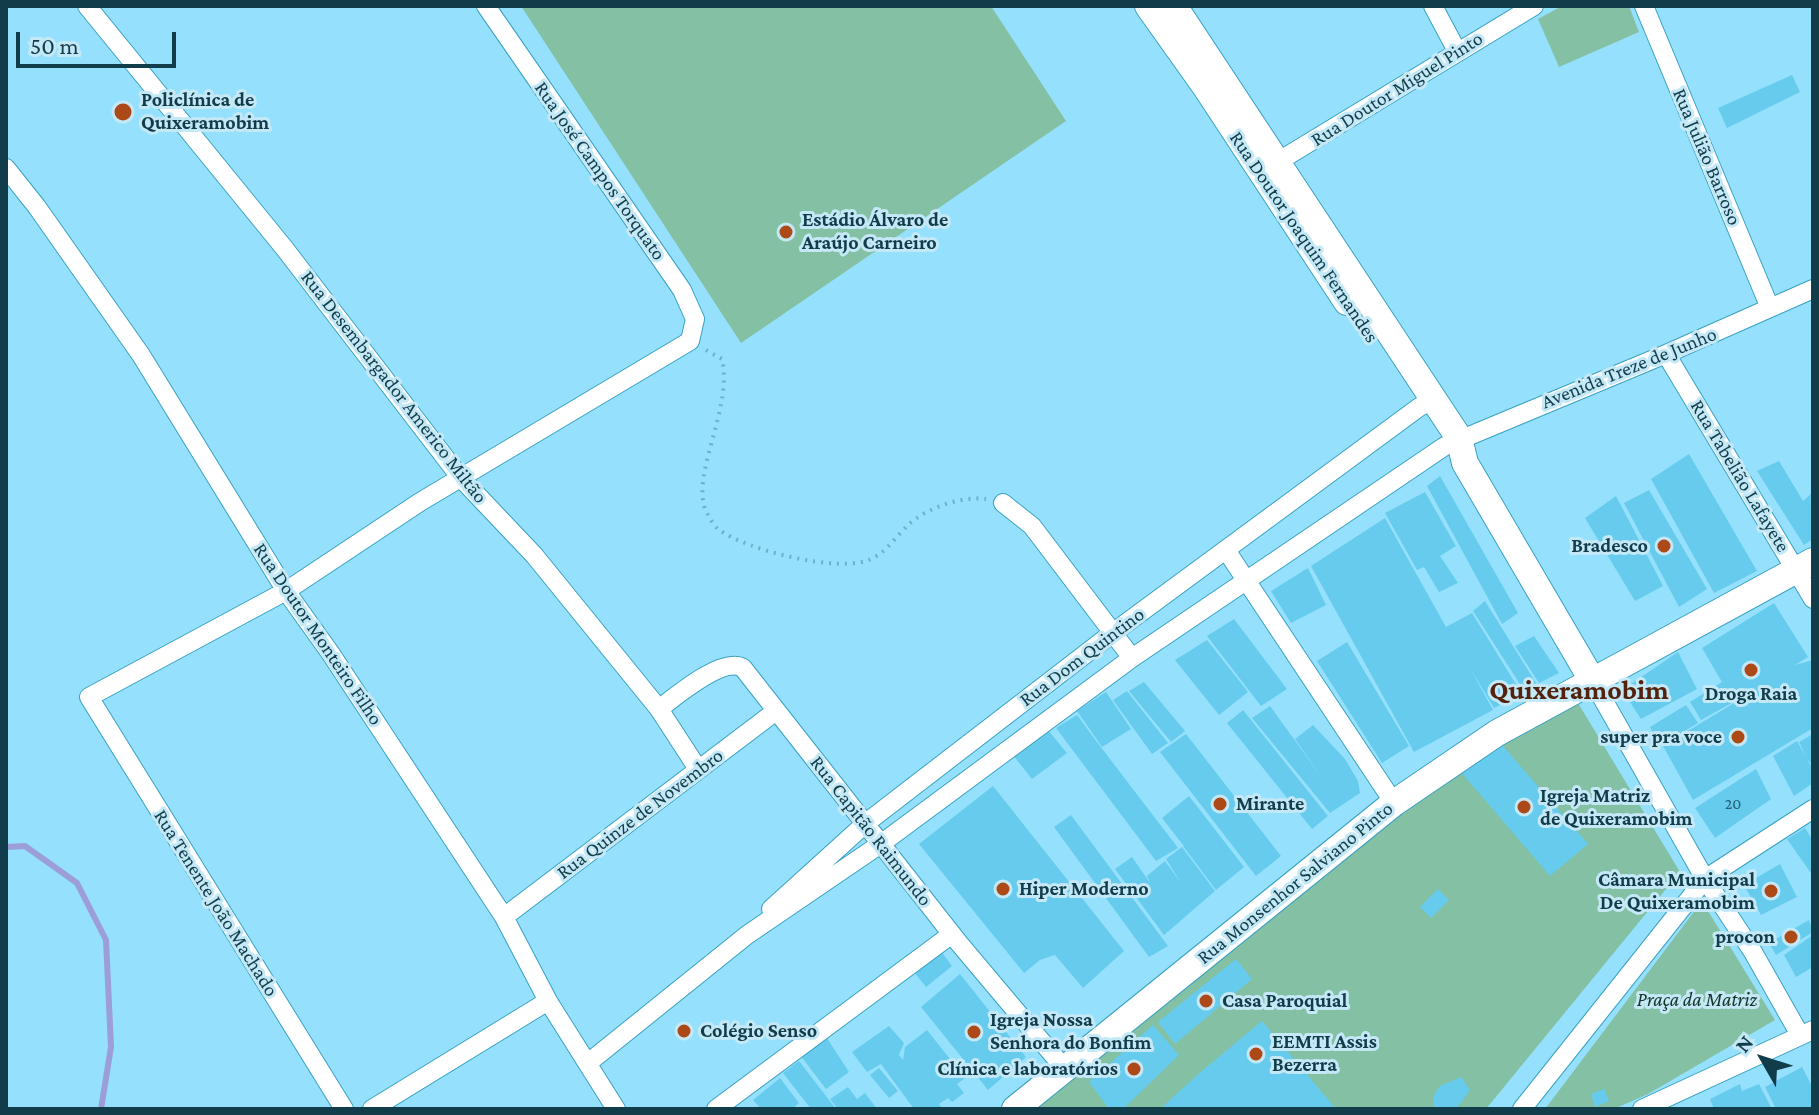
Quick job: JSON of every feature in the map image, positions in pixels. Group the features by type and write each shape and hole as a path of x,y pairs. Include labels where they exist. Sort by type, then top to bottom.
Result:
{"street":[{"name":"Rua José Campos Torquato","path":"486,6 682,290 695,319 690,341"},
{"name":"Rua Doutor Joaquim Fernandes","path":"1148,6 1268,168"},
{"name":"Rua Doutor Joaquim Fernandes","path":"1174,6 1268,168 1456,449 1592,680"},
{"path":"1433,6 1457,51"},
{"name":"Rua Doutor Miguel Pinto","path":"1268,168 1534,6"},
{"name":"Rua Julião Barroso","path":"1644,6 1770,308"},
{"name":"Rua Desembargador Americo Miltão","path":"97,9 460,477 534,555 659,709 698,769"},
{"name":"Rua Doutor Monteiro Filho","path":"6,168 141,355 286,591 504,917 548,1001 616,1109"},
{"name":"Avenida Treze de Junho","path":"1456,449 1813,289"},
{"path":"286,591 460,477 690,341"},
{"name":"Rua Tabelião Lafayete","path":"1666,354 1805,565 1813,599"},
{"name":"Rua Dom Quintino","path":"747,935 788,892 866,823 1114,632 1426,404"},
{"name":"Rua Dom Quintino","path":"588,1063 747,935 882,843 1132,658 1247,579 1456,449"},
{"path":"1003,503 1032,526 1132,658"},
{"path":"1226,550 1394,803"},
{"name":"Rua Monsenhor Salviano Pinto","path":"1015,1109 1394,803 1497,733 1805,565"},
{"name":"Rua Tenente João Machado","path":"286,591 89,697 344,1109"},
{"name":"Rua Capitão Raimundo","path":"659,709 715,670 733,664 743,668 952,934 1064,1068"},
{"path":"1592,680 1705,879 1806,1032 1642,1109"},
{"name":"Rua Quinze de Novembro","path":"504,917 776,711"},
{"path":"1522,1109 1705,879 1813,809"},
{"path":"716,1109 952,934"},
{"path":"372,1109 548,1001"}],"path":[{"path":"690,341 722,359 725,375 701,491 706,510 716,528 766,550 807,561 843,564 872,559 918,516 945,505 970,497 1003,503"}],"green space":[{"name":"Estádio Álvaro de Araújo Carneiro","path":"521,6 991,6 1066,121 741,343"},
{"path":"1562,6 1629,6 1639,32 1559,67 1538,19"},
{"path":"1578,703 1680,872 1486,1109 1036,1109 1503,732"},
{"name":"Praça da Matriz","path":"1702,901 1775,1020 1648,1094 1614,1109 1545,1109"}],"building":[{"path":"1792,75 1800,92 1727,128 1718,108"},
{"path":"1689,454 1757,571 1714,593 1651,479"},
{"path":"1779,461 1803,501 1813,492 1813,539 1804,545 1757,471"},
{"path":"1440,476 1518,613 1502,624 1427,486"},
{"name":"Bradesco","path":"1649,490 1707,589 1679,607 1624,503"},
{"path":"1425,492 1456,546 1440,556 1458,583 1439,592 1424,567 1417,570 1385,513"},
{"path":"1616,496 1663,586 1635,601 1585,518"},
{"path":"1385,518 1446,627 1472,613 1522,694 1494,708 1470,668 1493,710 1414,752 1311,566"},
{"path":"1308,568 1326,605 1291,623 1271,591"},
{"path":"1485,601 1536,683 1525,692 1473,611"},
{"name":"super pra voce","path":"1774,603 1808,657 1795,665 1813,660 1813,728 1693,800 1663,746 1759,688 1701,720 1690,702 1722,682 1702,648"},
{"path":"1234,619 1287,689 1261,706 1207,636"},
{"path":"1534,636 1559,673 1539,683 1515,646"},
{"path":"1207,640 1248,692 1219,715 1175,660"},
{"path":"1347,642 1409,746 1382,763 1317,661"},
{"path":"1678,652 1697,689 1641,719 1622,690"},
{"path":"1144,682 1185,731 1171,742 1129,691"},
{"path":"1127,691 1168,743 1152,754 1113,700"},
{"path":"1106,692 1131,729 1102,747 1077,711"},
{"path":"1686,705 1698,723 1660,746 1650,727"},
{"path":"1270,706 1322,778 1295,739 1313,725 1345,759 1358,781 1360,793 1330,813 1252,718"},
{"path":"1243,710 1328,816 1312,829 1227,723"},
{"path":"1077,715 1178,848 1156,861 1056,728"},
{"path":"1047,729 1067,753 1032,779 1012,754"},
{"name":"Mirante","path":"1186,734 1281,856 1256,876 1160,752"},
{"path":"1813,734 1813,766 1799,742"},
{"name":"Igreja Matriz de Quixeramobim","path":"1497,739 1588,844 1550,876 1460,771"},
{"path":"1797,741 1813,769 1813,783 1794,796 1773,756"},
{"path":"1756,769 1771,799 1715,838 1695,808"},
{"path":"993,786 1124,951 1083,988 1055,955 1040,960 1024,973 919,844"},
{"path":"1189,796 1244,867 1216,890 1183,846 1185,844 1162,818"},
{"path":"1071,815 1168,946 1149,957 1054,827"},
{"path":"1805,828 1813,841 1813,876 1787,839"},
{"path":"1182,847 1215,891 1164,935 1115,869 1132,857 1150,883 1147,876 1165,861 1181,883 1166,859"},
{"name":"Câmara Municipal De Quixeramobim","path":"1780,864 1797,897 1761,915 1744,885"},
{"path":"1438,889 1449,900 1431,918 1420,907"},
{"name":"procon","path":"1809,920 1813,932 1776,955 1769,943"},
{"path":"1813,935 1813,967 1796,977 1784,955"},
{"path":"941,951 952,966 926,987 914,972"},
{"name":"Casa Paroquial","path":"1236,959 1252,979 1175,1044 1158,1022"},
{"name":"Igreja Nossa Senhora do Bonfim","path":"960,974 1026,1057 988,1090 921,1007"},
{"name":"EEMTI Assis Bezerra","path":"1262,1021 1336,1109 1160,1109 1203,1070"},
{"name":"Clínica e laboratórios","path":"1153,1025 1179,1055 1123,1109 1109,1109 1089,1082"},
{"path":"889,1026 904,1043 899,1055 903,1060 905,1047 927,1030 965,1078 957,1084 964,1093 952,1102 948,1098 939,1104 943,1109 914,1109 881,1064 867,1072 852,1052"},
{"path":"825,1035 849,1072 826,1089 800,1055"},
{"path":"799,1061 836,1109 811,1109 783,1073"},
{"path":"1802,1067 1813,1088 1813,1109 1776,1109 1765,1087"},
{"path":"879,1068 898,1091 889,1098 870,1075"},
{"path":"1461,1077 1470,1090 1456,1109 1434,1109 1433,1097 1440,1086"},
{"path":"780,1078 799,1103 792,1109 761,1109 753,1100"},
{"path":"1740,1084 1742,1091 1759,1084 1772,1109 1714,1109 1710,1099"},
{"path":"848,1087 857,1099 865,1093 877,1109 838,1109 830,1099"},
{"path":"1604,1089 1609,1101 1595,1107 1591,1094"}],"waterway":[{"path":"6,847 25,846 77,883 106,940 111,1047 101,1109"}],"place":[{"name":"Policlínica de Quixeramobim","path":"123,112"},
{"name":"Estádio Álvaro de Araújo Carneiro","path":"786,232"},
{"name":"Bradesco","path":"1664,546"},
{"name":"Droga Raia","path":"1751,670"},
{"name":"super pra voce","path":"1738,737"},
{"name":"Mirante","path":"1220,804"},
{"name":"Igreja Matriz de Quixeramobim","path":"1524,807"},
{"name":"Hiper Moderno","path":"1003,889"},
{"name":"Câmara Municipal De Quixeramobim","path":"1771,891"},
{"name":"procon","path":"1791,937"},
{"name":"Casa Paroquial","path":"1206,1001"},
{"name":"Colégio Senso","path":"684,1031"},
{"name":"Igreja Nossa Senhora do Bonfim","path":"974,1032"},
{"name":"EEMTI Assis Bezerra","path":"1256,1054"},
{"name":"Clínica e laboratórios","path":"1134,1069"}],"district":[{"name":"Quixeramobim","path":"1579,690"}]}
